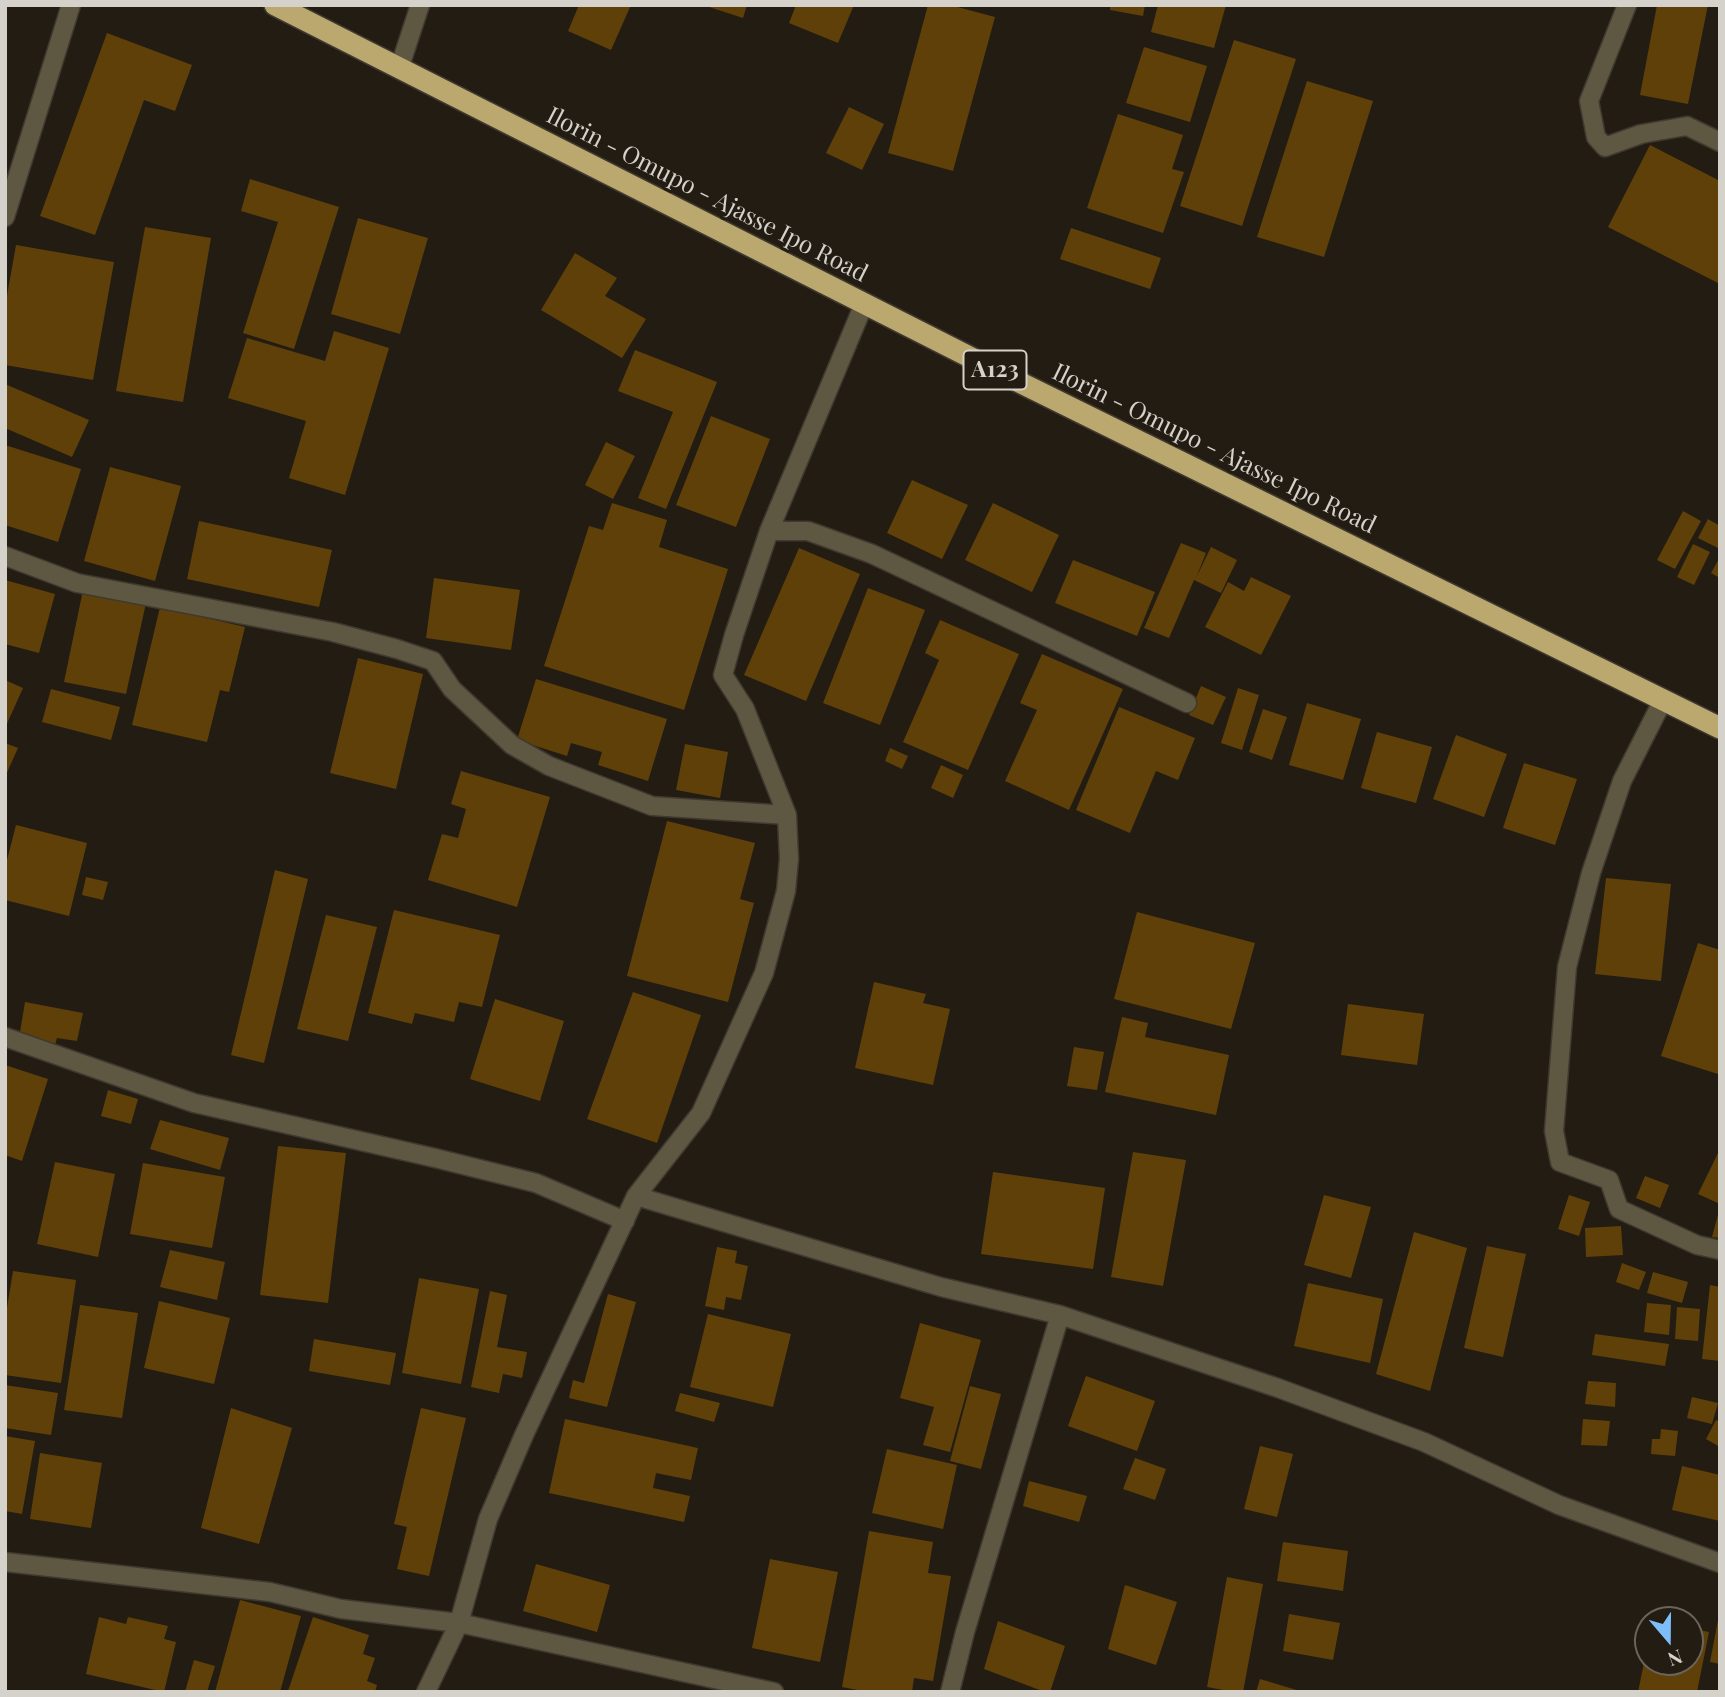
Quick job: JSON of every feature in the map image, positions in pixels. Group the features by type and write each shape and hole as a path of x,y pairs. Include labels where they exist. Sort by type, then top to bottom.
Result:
{"highway":[{"name":"Ilorin - Omupo - Ajasse Ipo Road","path":"275,5 1021,383 1720,728"}],"street":[{"path":"5,217 71,5"},
{"path":"399,69 420,5"},
{"path":"1627,5 1589,101 1596,137 1605,147 1641,134 1687,126 1720,142"},
{"path":"426,1692 459,1623 488,1519 524,1435 636,1196 701,1113 764,973 786,891 789,859 787,815 745,709 723,675 769,531 864,304"},
{"path":"769,531 808,531 872,554 1187,703"},
{"path":"5,555 77,583 332,632 397,649 433,661 452,689 512,745 549,766 652,806 787,815"},
{"path":"1663,700 1622,780 1591,873 1567,967 1554,1130 1560,1162 1609,1180 1619,1209 1697,1245 1720,1250"},
{"path":"5,1037 194,1103 536,1182 625,1221"},
{"path":"636,1196 941,1287 1060,1315 1278,1388 1424,1441 1559,1504 1720,1563"},
{"path":"950,1692 965,1632 1060,1315"},
{"path":"5,1562 270,1591 341,1609 459,1623 774,1692"}],"building":[{"path":"579,5 631,5 611,50 568,31"},
{"path":"703,5 747,5 743,18"},
{"path":"796,5 854,5 838,43 789,23"},
{"path":"928,5 950,5 995,17 953,171 888,153"},
{"path":"1110,5 1145,5 1143,16 1110,10"},
{"path":"1158,5 1226,5 1214,48 1151,32"},
{"path":"1657,5 1708,5 1688,104 1640,95"},
{"path":"107,33 192,65 175,111 144,100 95,235 40,216"},
{"path":"1234,40 1296,59 1242,226 1180,206"},
{"path":"1144,47 1207,66 1190,122 1126,103"},
{"path":"1307,81 1373,101 1324,257 1257,237"},
{"path":"849,107 884,124 862,170 826,153"},
{"path":"1118,114 1183,135 1172,169 1184,172 1163,233 1087,208"},
{"path":"1650,145 1720,181 1720,284 1608,227"},
{"path":"250,179 339,207 294,349 243,333 278,222 241,211"},
{"path":"358,218 428,238 400,334 331,314"},
{"path":"145,227 211,238 183,402 116,391"},
{"path":"1071,228 1161,258 1150,289 1060,259"},
{"path":"16,245 114,262 93,380 5,365 5,307"},
{"path":"575,253 617,278 605,296 646,319 622,358 541,310"},
{"path":"334,331 389,348 345,495 289,478 306,421 228,398 247,338 325,361"},
{"path":"635,350 717,382 666,509 638,498 673,412 618,391"},
{"path":"5,384 89,420 72,457 5,428"},
{"path":"711,416 770,439 736,527 676,505"},
{"path":"606,442 635,456 613,499 585,485"},
{"path":"5,445 81,469 58,542 5,525"},
{"path":"110,467 181,486 155,581 84,561"},
{"path":"912,480 968,505 942,559 887,533"},
{"path":"612,503 667,520 659,547 728,569 684,710 544,666 589,526 603,530"},
{"path":"993,503 1059,535 1032,592 965,560"},
{"path":"1683,511 1701,521 1675,569 1657,560"},
{"path":"1708,519 1720,526 1720,549 1698,538"},
{"path":"199,521 332,550 319,607 187,579"},
{"path":"1181,543 1206,553 1196,578 1211,547 1237,560 1221,593 1194,580 1169,638 1144,628"},
{"path":"1693,544 1710,552 1694,585 1677,577"},
{"path":"799,548 860,574 806,701 744,675"},
{"path":"1720,557 1720,578 1711,573"},
{"path":"1073,560 1155,592 1137,636 1055,603"},
{"path":"1251,577 1291,596 1261,655 1205,627 1228,582 1244,591"},
{"path":"434,578 520,590 511,650 426,638"},
{"path":"5,580 55,594 39,653 5,644"},
{"path":"868,588 925,610 880,725 823,703"},
{"path":"83,590 146,603 126,694 64,682"},
{"path":"160,607 245,627 229,692 220,690 207,742 132,725"},
{"path":"940,620 1019,654 968,770 903,742 939,660 925,653"},
{"path":"1042,654 1123,689 1069,810 1005,781 1037,710 1020,703"},
{"path":"358,658 423,674 396,789 330,773"},
{"path":"536,679 667,719 648,781 598,765 602,752 571,743 567,756 517,740"},
{"path":"5,680 23,688 5,728"},
{"path":"1201,686 1226,697 1213,725 1189,715"},
{"path":"1238,688 1259,695 1242,750 1221,743"},
{"path":"51,689 120,707 111,740 42,722"},
{"path":"1307,703 1361,719 1343,780 1289,765"},
{"path":"1119,707 1195,738 1178,780 1156,771 1130,833 1076,810"},
{"path":"1263,709 1287,717 1272,760 1249,752"},
{"path":"1377,732 1432,747 1416,803 1361,788"},
{"path":"1456,735 1507,754 1484,817 1433,799"},
{"path":"5,743 18,748 5,777"},
{"path":"685,744 728,752 720,798 676,790"},
{"path":"890,748 908,756 902,769 885,761"},
{"path":"1524,763 1577,779 1555,845 1503,828"},
{"path":"941,765 963,775 953,798 931,788"},
{"path":"461,771 550,797 517,907 428,880 442,834 458,838 466,809 451,804"},
{"path":"667,821 755,843 740,899 754,903 728,1002 627,976"},
{"path":"16,825 87,843 69,916 5,900 5,868"},
{"path":"275,870 308,879 264,1063 231,1055"},
{"path":"86,877 108,882 103,900 82,895"},
{"path":"1606,878 1671,884 1661,981 1595,974"},
{"path":"394,910 500,935 482,1007 459,1002 454,1022 415,1013 412,1024 368,1013"},
{"path":"1137,912 1255,943 1231,1029 1114,999"},
{"path":"326,915 377,927 348,1041 297,1029"},
{"path":"1698,943 1720,950 1718,1074 1661,1056"},
{"path":"874,982 926,994 923,1003 950,1009 933,1085 855,1068"},
{"path":"633,992 701,1015 657,1143 587,1119"},
{"path":"495,999 564,1021 540,1101 470,1079"},
{"path":"25,1002 83,1013 77,1041 57,1038 55,1045 19,1038"},
{"path":"1348,1004 1424,1014 1417,1065 1341,1055"},
{"path":"1122,1017 1148,1023 1145,1037 1229,1055 1216,1115 1105,1092"},
{"path":"1074,1047 1104,1052 1097,1090 1067,1086"},
{"path":"5,1065 48,1079 22,1161 5,1155"},
{"path":"108,1090 138,1099 131,1124 101,1116"},
{"path":"160,1120 229,1138 220,1170 150,1149"},
{"path":"278,1146 346,1153 328,1303 260,1295"},
{"path":"1720,1149 1720,1204 1698,1194"},
{"path":"1133,1152 1186,1160 1163,1286 1111,1277"},
{"path":"55,1162 115,1174 98,1257 37,1244"},
{"path":"143,1163 225,1177 212,1248 130,1234"},
{"path":"993,1172 1105,1188 1093,1269 981,1254"},
{"path":"1645,1176 1669,1185 1660,1208 1636,1198"},
{"path":"1324,1195 1371,1207 1351,1278 1304,1265"},
{"path":"1569,1195 1590,1202 1579,1236 1558,1229"},
{"path":"1720,1211 1720,1238 1712,1237"},
{"path":"1621,1226 1623,1255 1586,1257 1585,1228"},
{"path":"1414,1232 1467,1248 1430,1391 1376,1374"},
{"path":"1487,1246 1526,1254 1503,1357 1464,1348"},
{"path":"717,1247 737,1251 735,1263 748,1266 741,1300 726,1297 724,1310 705,1306"},
{"path":"170,1250 225,1262 217,1300 160,1287"},
{"path":"1622,1263 1646,1272 1639,1290 1616,1282"},
{"path":"13,1271 76,1280 61,1383 5,1375 5,1320"},
{"path":"1653,1272 1688,1282 1682,1303 1647,1293"},
{"path":"419,1278 479,1289 461,1384 402,1373"},
{"path":"1308,1283 1383,1299 1370,1363 1294,1346"},
{"path":"1710,1285 1720,1287 1720,1361 1702,1359"},
{"path":"490,1291 507,1295 497,1347 527,1352 522,1378 503,1374 499,1393 471,1387"},
{"path":"608,1294 636,1302 607,1407 569,1398 573,1380 584,1383"},
{"path":"159,1301 230,1318 214,1384 144,1368"},
{"path":"1647,1303 1671,1305 1669,1335 1644,1332"},
{"path":"80,1305 138,1313 122,1418 64,1410"},
{"path":"1677,1307 1700,1309 1698,1341 1675,1339"},
{"path":"708,1314 791,1334 773,1407 690,1387"},
{"path":"920,1323 981,1340 950,1452 923,1445 934,1407 900,1398"},
{"path":"1595,1334 1669,1344 1665,1366 1592,1355"},
{"path":"314,1339 396,1353 390,1385 309,1371"},
{"path":"1086,1376 1155,1401 1137,1451 1068,1426"},
{"path":"1588,1381 1616,1383 1615,1407 1585,1404"},
{"path":"5,1385 58,1393 51,1435 5,1428"},
{"path":"970,1386 1001,1394 981,1469 950,1461"},
{"path":"680,1393 720,1403 714,1422 675,1411"},
{"path":"1692,1397 1718,1403 1712,1424 1687,1418"},
{"path":"231,1408 292,1428 259,1544 201,1528"},
{"path":"421,1408 466,1418 429,1576 397,1569 407,1527 394,1524"},
{"path":"565,1419 698,1448 691,1480 656,1473 653,1488 690,1496 684,1522 549,1493"},
{"path":"1583,1419 1610,1421 1607,1446 1581,1445"},
{"path":"1716,1420 1720,1422 1720,1447 1706,1439"},
{"path":"1661,1429 1678,1431 1675,1456 1651,1454 1652,1439 1660,1439"},
{"path":"5,1436 35,1441 22,1514 5,1511"},
{"path":"1260,1446 1293,1454 1277,1517 1244,1509"},
{"path":"887,1449 957,1465 943,1529 872,1513"},
{"path":"40,1453 102,1463 91,1528 30,1519"},
{"path":"1135,1458 1166,1469 1155,1500 1123,1489"},
{"path":"1682,1466 1720,1475 1720,1521 1672,1510"},
{"path":"1029,1481 1087,1496 1079,1522 1023,1506"},
{"path":"869,1531 933,1542 928,1573 951,1576 933,1681 914,1678 912,1692 868,1692 842,1687"},
{"path":"1283,1542 1348,1551 1343,1591 1277,1581"},
{"path":"770,1559 838,1572 820,1662 752,1648"},
{"path":"536,1564 610,1585 597,1632 523,1611"},
{"path":"1227,1577 1263,1584 1243,1692 1207,1687"},
{"path":"1125,1585 1177,1602 1156,1665 1108,1649"},
{"path":"240,1600 301,1616 280,1692 215,1692"},
{"path":"1289,1614 1340,1623 1333,1660 1283,1651"},
{"path":"99,1617 126,1624 128,1617 168,1626 164,1639 176,1642 164,1692 86,1674"},
{"path":"313,1617 369,1635 363,1654 375,1658 367,1681 377,1685 375,1692 288,1691"},
{"path":"1720,1620 1720,1664 1710,1662"},
{"path":"998,1621 1065,1646 1050,1692 984,1669"},
{"path":"1704,1631 1709,1632 1704,1657"},
{"path":"194,1660 215,1666 207,1692 185,1692"},
{"path":"1641,1676 1700,1676 1697,1692 1638,1692"},
{"path":"1260,1679 1300,1691 1300,1692 1256,1692"}]}
